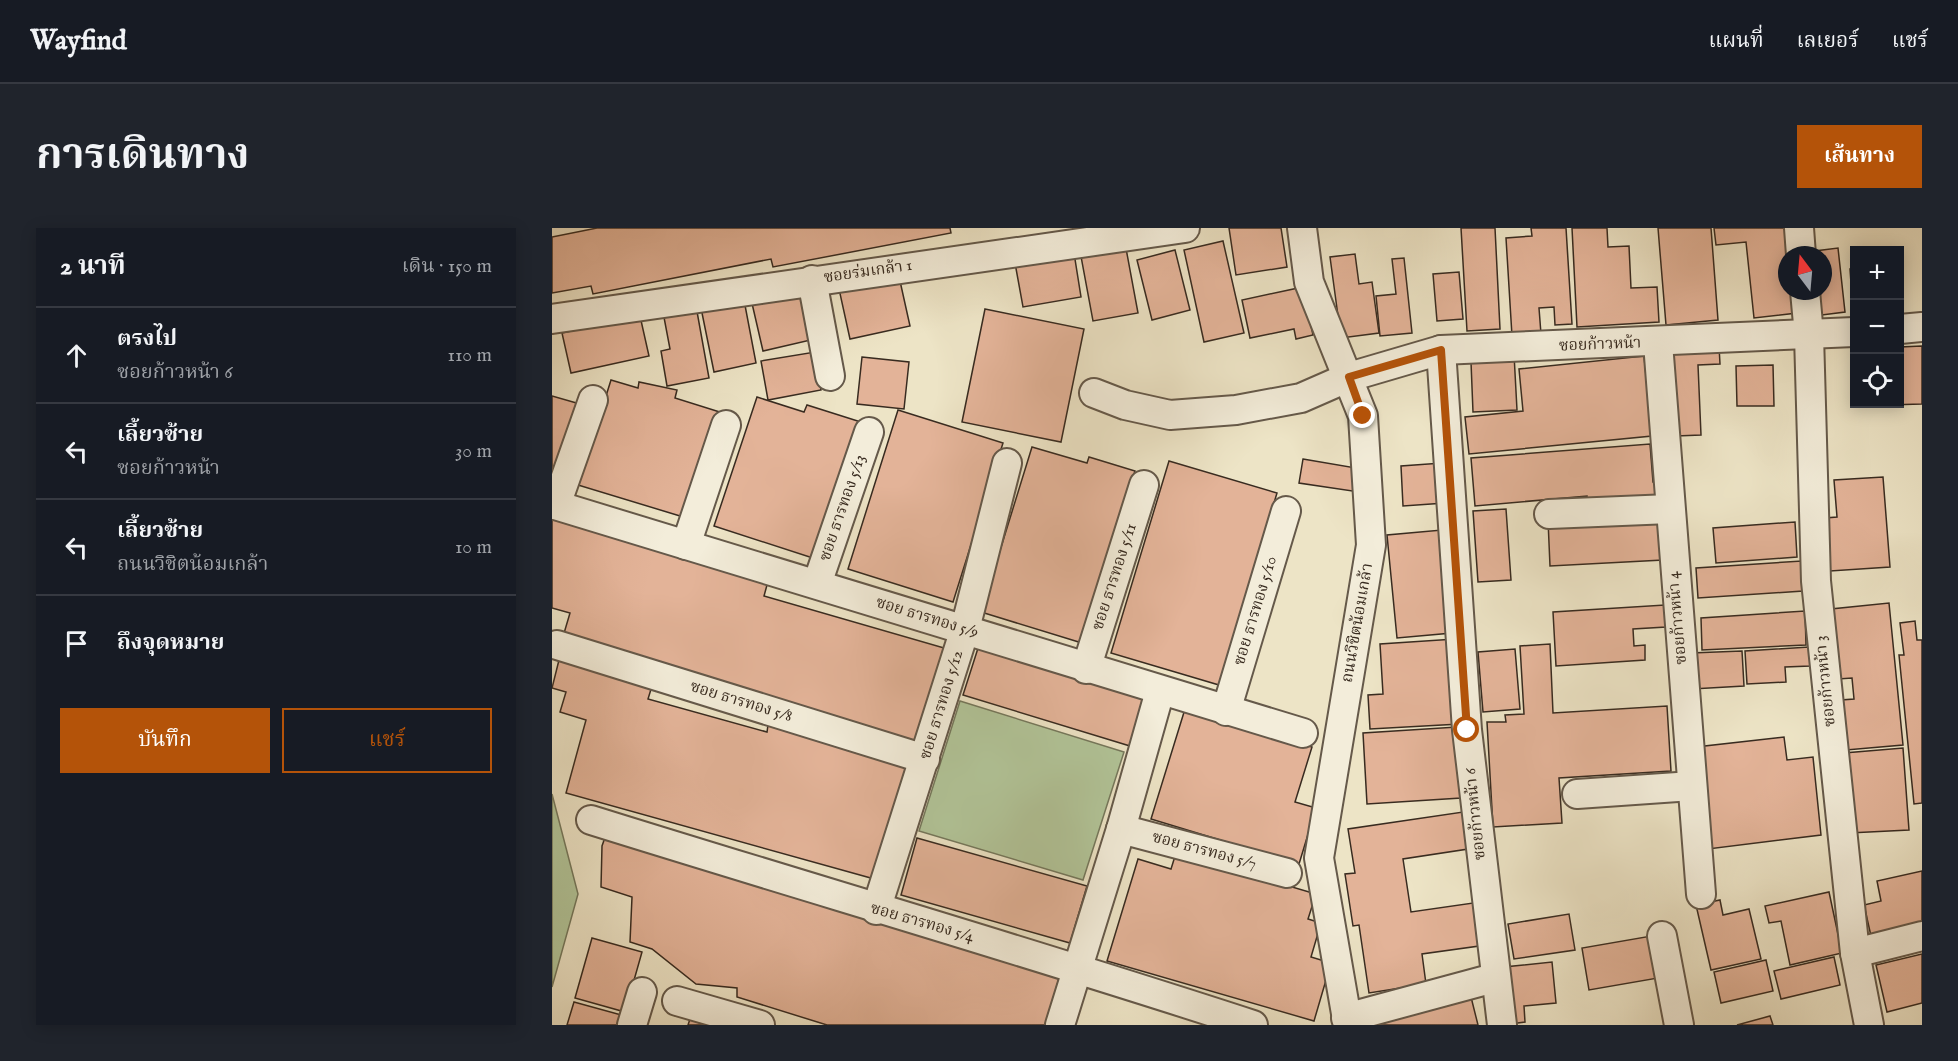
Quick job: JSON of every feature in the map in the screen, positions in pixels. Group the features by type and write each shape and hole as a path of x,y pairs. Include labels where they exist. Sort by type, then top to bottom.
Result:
{"street":[{"name":"ซอยร่มเกล้า 1","path":"552,319 1185,228"},
{"name":"ถนนวิชิตน้อมเกล้า","path":"1302,228 1309,282 1363,416 1371,544 1319,858 1347,1022"},
{"path":"1799,228 1800,246"},
{"path":"812,280 830,376"},
{"name":"ซอยก้าวหน้า 3","path":"1806,300 1809,335 1816,581 1855,953 1869,1025"},
{"path":"1904,329 1922,327"},
{"name":"ซอยก้าวหน้า","path":"1094,393 1125,405 1170,415 1236,410 1301,398 1349,377 1441,350 1658,343 1850,332"},
{"name":"ซอยก้าวหน้า 4","path":"1658,343 1701,894"},
{"name":"ซอยก้าวหน้า 6","path":"1441,350 1467,730 1494,978 1502,1025"},
{"path":"554,505 593,400"},
{"path":"686,545 726,425"},
{"name":"ซอย ธารทอง 5/13","path":"817,585 869,432"},
{"name":"ซอย ธารทอง 5/12","path":"876,910 965,629 1007,463"},
{"name":"ซอย ธารทอง 5/11","path":"1086,669 1144,485"},
{"name":"ซอย ธารทอง 5/9","path":"554,505 965,629 1086,669 1303,733"},
{"path":"1549,514 1670,509"},
{"name":"ซอย ธารทอง 5/10","path":"1226,711 1286,511"},
{"name":"ซอย ธารทอง 5/8","path":"557,645 925,759"},
{"path":"1060,1025 1076,967 1121,829 1160,691"},
{"path":"1577,794 1692,786"},
{"name":"ซอย ธารทอง 5/4","path":"591,820 876,910 1076,967 1253,1025"},
{"name":"ซอย ธารทอง 5/7","path":"1121,829 1287,873"},
{"path":"1662,936 1679,1025"},
{"path":"1855,953 1922,936"},
{"path":"1347,1022 1494,978"},
{"path":"632,1025 642,992"},
{"path":"677,1001 760,1025"}],"green space":[{"path":"960,701 1124,752 1083,880 919,831"},
{"path":"552,794 578,894 552,987"}],"building":[{"path":"597,228 950,228 951,233 773,267 771,259 593,294 591,286 552,293 552,237"},
{"path":"1229,228 1281,228 1287,267 1236,275"},
{"path":"1461,228 1495,228 1500,329 1467,331"},
{"path":"1531,228 1566,228 1572,324 1555,325 1554,307 1539,308 1541,334 1512,336 1506,238 1532,236"},
{"path":"1572,228 1607,228 1608,247 1629,246 1631,288 1657,287 1659,322 1577,327"},
{"path":"1658,228 1711,228 1718,320 1666,325"},
{"path":"1714,228 1788,228 1788,246 1778,246 1778,300 1796,300 1797,313 1754,318 1746,242 1716,245"},
{"path":"1223,241 1244,333 1204,342 1184,250"},
{"path":"1125,243 1138,313 1093,321 1080,251"},
{"path":"1838,248 1845,312 1814,316 1813,300 1832,300 1832,249"},
{"path":"1175,250 1190,310 1152,320 1137,260"},
{"path":"1074,253 1081,297 1023,307 1015,263"},
{"path":"1355,254 1359,284 1372,282 1379,333 1341,338 1330,257"},
{"path":"1404,258 1412,333 1380,336 1376,296 1396,294 1392,259"},
{"path":"1459,272 1463,319 1437,321 1433,274"},
{"path":"900,281 910,326 850,339 839,289"},
{"path":"804,287 815,339 763,351 751,299"},
{"path":"1303,287 1313,335 1296,339 1294,329 1250,338 1242,300"},
{"path":"744,300 756,363 714,372 701,308"},
{"path":"696,306 709,378 667,386 661,351 670,349 663,312"},
{"path":"985,309 1084,329 1061,442 962,422"},
{"path":"640,316 649,356 571,373 562,333"},
{"path":"1719,346 1720,364 1698,365 1701,435 1676,436 1672,348"},
{"path":"1922,346 1922,404 1904,405 1904,347"},
{"path":"815,352 821,390 768,400 761,361"},
{"path":"1514,354 1517,410 1473,412 1471,362"},
{"path":"1644,356 1652,436 1469,454 1465,417 1523,411 1519,369"},
{"path":"862,357 909,362 904,409 857,404"},
{"path":"1773,365 1774,406 1737,406 1736,366"},
{"path":"611,380 638,388 639,382 677,390 675,398 723,413 690,519 578,485"},
{"path":"552,396 580,404 552,475"},
{"path":"757,397 804,412 807,405 864,423 819,560 714,526"},
{"path":"898,410 1003,443 953,602 848,569"},
{"path":"1650,444 1653,482 1657,482 1659,501 1587,507 1587,496 1475,506 1471,458"},
{"path":"1032,447 1087,463 1089,457 1135,471 1082,643 981,612"},
{"path":"1303,459 1362,469 1359,492 1299,483"},
{"path":"1169,461 1277,493 1219,685 1111,653"},
{"path":"1442,463 1445,503 1403,506 1401,466"},
{"path":"1883,477 1890,567 1830,571 1825,518 1837,517 1834,480"},
{"path":"1506,509 1511,580 1478,582 1473,511"},
{"path":"552,512 770,574 764,596 951,650 922,744 562,640 570,613 552,608"},
{"path":"1660,515 1663,560 1550,566 1548,520"},
{"path":"1795,522 1797,557 1716,563 1713,528"},
{"path":"1442,530 1452,633 1397,638 1387,535"},
{"path":"1802,561 1803,591 1698,598 1696,568"},
{"path":"1889,603 1903,745 1846,750 1841,700 1854,699 1852,678 1838,679 1831,609"},
{"path":"1665,605 1666,627 1633,629 1634,646 1645,645 1645,660 1556,666 1553,612"},
{"path":"1805,611 1806,645 1702,650 1701,618"},
{"path":"1915,621 1917,640 1922,640 1922,803 1914,804 1899,655 1904,655 1900,623"},
{"path":"1455,639 1460,724 1370,729 1368,695 1383,694 1380,644"},
{"path":"980,642 1146,692 1130,746 963,695"},
{"path":"1550,644 1553,713 1667,706 1671,771 1559,778 1562,823 1493,827 1487,722 1506,722 1505,715 1524,714 1520,646"},
{"path":"1809,647 1810,666 1785,667 1786,682 1747,684 1745,651"},
{"path":"1515,649 1520,709 1483,712 1478,652"},
{"path":"1742,651 1744,686 1692,689 1691,653"},
{"path":"559,660 652,686 648,699 767,732 768,725 910,768 878,880 566,793 586,720 560,712 566,692 552,688"},
{"path":"1185,709 1312,747 1295,802 1316,808 1299,864 1151,819"},
{"path":"1457,727 1461,798 1367,804 1363,733"},
{"path":"1784,737 1787,760 1813,757 1821,835 1708,849 1696,747"},
{"path":"1903,748 1909,830 1849,833 1844,753"},
{"path":"1463,812 1468,849 1403,859 1411,912 1473,903 1479,946 1422,954 1426,984 1369,993 1359,925 1353,926 1345,874 1355,873 1348,829"},
{"path":"607,832 1062,969 1045,1025 827,1025 737,997 737,988 696,984 652,949 630,942 632,897 601,887 602,846"},
{"path":"917,838 1087,886 1070,943 901,895"},
{"path":"1176,853 1316,894 1308,919 1321,923 1311,957 1331,963 1314,1021 1107,961 1138,859 1171,869"},
{"path":"1922,871 1922,925 1871,936 1864,905 1881,901 1877,881"},
{"path":"1829,892 1842,953 1790,965 1781,921 1769,923 1765,906"},
{"path":"1720,900 1723,915 1749,909 1761,959 1711,970 1696,905"},
{"path":"1569,914 1575,950 1514,959 1508,924"},
{"path":"1657,935 1664,977 1589,990 1582,948"},
{"path":"592,938 642,952 625,1012 575,998"},
{"path":"1922,954 1922,1003 1887,1012 1876,965"},
{"path":"1834,957 1840,985 1781,999 1774,971"},
{"path":"1766,960 1773,991 1721,1003 1714,972"},
{"path":"1552,962 1556,1003 1524,1006 1525,1022 1510,1024 1504,967"},
{"path":"1471,997 1478,1025 1368,1025"},
{"path":"574,1002 625,1016 623,1025 567,1025"},
{"path":"691,1016 725,1025 688,1025"},
{"path":"1770,1016 1773,1025 1737,1025"}],"route":[{"path":"1363,416 1349,377 1441,350 1467,730"}]}
